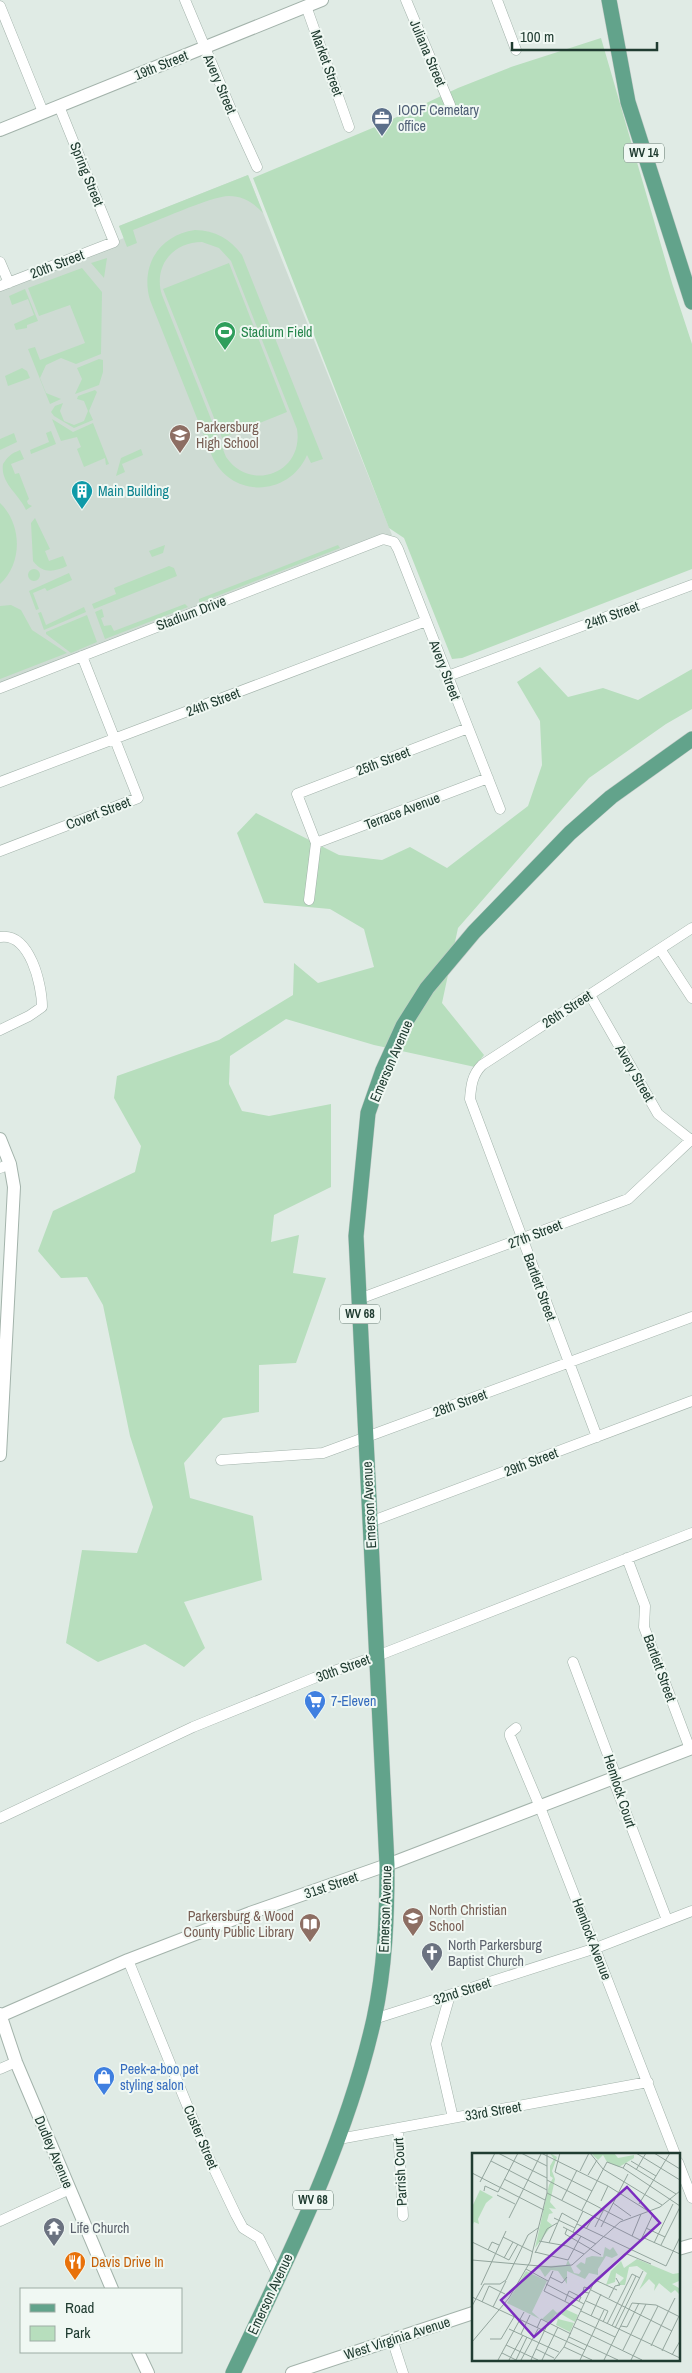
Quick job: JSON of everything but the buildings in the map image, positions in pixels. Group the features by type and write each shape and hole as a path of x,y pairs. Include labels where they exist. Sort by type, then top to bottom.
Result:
{"main road":[{"name":"WV 14","path":"609,0 628,102 692,302"},
{"name":"Emerson Avenue","path":"233,2373 339,2139 374,2019 387,1924 387,1865 356,1236 368,1113 383,1070 403,1026 426,988 474,932 570,833 611,796 692,739"}],"street":[{"name":"Avery Street","path":"185,0 257,167"},
{"name":"19th Street","path":"0,130 205,47 305,3 322,0"},
{"name":"Juliana Street","path":"406,0 450,105"},
{"path":"497,0 516,50"},
{"name":"Market Street","path":"305,3 349,126"},
{"path":"0,6 43,112"},
{"name":"Spring Street","path":"58,106 114,242"},
{"name":"20th Street","path":"4,285 114,242"},
{"path":"0,262 4,285"},
{"name":"Avery Street","path":"383,539 394,542 398,549 500,809"},
{"name":"Stadium Drive","path":"0,688 383,539"},
{"name":"24th Street","path":"448,676 692,585"},
{"name":"24th Street","path":"0,782 426,621"},
{"name":"Covert Street","path":"0,851 138,798 82,656"},
{"name":"25th Street","path":"316,843 297,794 468,728"},
{"name":"Terrace Avenue","path":"316,843 488,778"},
{"path":"309,900 316,843"},
{"name":"26th Street","path":"474,1108 470,1099 471,1085 476,1071 482,1065 692,928"},
{"path":"0,937 16,939 23,946 42,985 42,1007 29,1016 0,1030"},
{"path":"660,949 692,998"},
{"name":"Avery Street","path":"590,995 658,1114 692,1140"},
{"name":"Bartlett Street","path":"474,1108 597,1437"},
{"path":"0,1139 5,1166 14,1186 0,1454"},
{"name":"27th Street","path":"360,1299 628,1199 692,1140"},
{"name":"28th Street","path":"221,1460 322,1453 692,1317"},
{"name":"29th Street","path":"370,1522 692,1402"},
{"name":"30th Street","path":"0,1818 194,1728 314,1678 377,1656 692,1533"},
{"name":"Bartlett Street","path":"627,1558 645,1606 644,1627 691,1749"},
{"name":"Hemlock Court","path":"573,1662 614,1770 613,1779 667,1920"},
{"name":"Hemlock Avenue","path":"516,1728 510,1733 510,1736 540,1806 676,2153"},
{"name":"31st Street","path":"0,2015 128,1960 250,1913 387,1865 691,1749"},
{"name":"32nd Street","path":"374,2019 596,1948 692,1911"},
{"name":"Custer Street","path":"128,1960 207,2154 243,2228 259,2238 278,2276"},
{"path":"450,1995 436,2044 453,2118"},
{"name":"Dudley Avenue","path":"0,2015 16,2062 112,2288"},
{"path":"0,2069 16,2062"},
{"name":"33rd Street","path":"339,2139 648,2082"},
{"name":"Parrish Court","path":"398,2128 403,2216"},
{"path":"680,2167 692,2198"},
{"path":"0,2221 70,2189"},
{"path":"680,2248 692,2244"},
{"name":"West Virginia Avenue","path":"292,2373 472,2313"},
{"path":"392,2339 403,2373"},
{"path":"138,2353 148,2373"}],"shaded area":[{"name":"Parkersburg High School","path":"248,175 392,535 0,688 0,286 124,238 119,226"}],"green space":[{"path":"601,38 672,283 692,344 692,569 462,658 452,659 404,538 389,528 253,178 382,124 458,88 511,67"},
{"path":"248,175 263,213 252,203 234,196 209,200 133,230 137,243 127,247 119,226"},
{"path":"202,230 222,236 242,255 323,459 311,463 307,455 299,469 287,479 274,485 246,486 232,480 221,470 212,456 150,300 148,275 150,264 162,245 182,233","holes":["202,242 219,248 231,261 297,429 297,444 292,457 284,467 274,473 261,476 249,474 237,468 226,457 162,295 160,285 160,275 163,266 167,258 174,251 191,243"]},
{"path":"107,258 104,278 91,263"},
{"name":"Stadium Field","path":"229,263 287,412 222,438 163,289"},
{"path":"82,268 102,292 101,354 76,364 61,358 46,365 40,378 46,393 61,399 50,404 28,349 35,347 40,360 85,343 70,305 39,316 28,288"},
{"path":"25,289 38,321 27,325 27,328 16,330 14,324 34,315 28,299 12,305 9,296"},
{"path":"99,359 103,360 103,372 99,385 75,394 82,379 77,368"},
{"path":"22,368 27,371 30,378 8,386 5,376"},
{"path":"95,390 97,392 89,411 93,420 74,428 54,416 51,412 55,406 63,403 60,411 64,421 74,425 84,421 88,411 84,401 77,399 78,396"},
{"path":"52,419 73,432 93,423 109,464 106,465 105,458 84,467 77,449 81,447 77,437 61,441"},
{"path":"51,431 56,444 31,454 30,450 49,442 46,433"},
{"path":"14,433 17,442 0,450 0,439"},
{"path":"141,449 143,455 122,464 125,472 116,476 121,458"},
{"path":"20,450 24,459 11,464 15,474 19,473 29,499 27,501 28,504 32,506 26,510 7,483 3,471 3,464 7,459"},
{"path":"0,503 13,522 17,544 13,565 8,575 0,584"},
{"path":"35,518 50,549 45,551 49,561 63,556 67,566 49,571 41,568 33,561 31,523"},
{"path":"165,545 163,553 152,557 149,551"},
{"path":"338,545 340,548 199,603 199,599"},
{"path":"169,566 174,568 177,576 94,609 92,604 116,594 114,588"},
{"path":"32,569 36,569 40,575 36,581 32,581 28,577 28,573"},
{"path":"69,573 72,580 47,591 45,588 33,593 39,609 36,610 29,591"},
{"path":"185,604 188,607 105,639 95,612 102,609 104,617 101,618 104,626 111,625 114,631"},
{"path":"11,605 21,610 32,630 67,653 0,679 0,606"},
{"path":"84,607 86,612 44,630 38,613 41,612 46,625"},
{"path":"87,615 97,642 71,653 46,634 46,632"},
{"path":"540,667 568,697 603,688 638,700 692,669 692,709 666,724 589,778 458,928 442,1003 484,1055 475,1067 374,1045 286,1019 230,1056 229,1084 242,1111 269,1116 331,1104 331,1187 274,1215 271,1242 299,1235 293,1273 326,1278 296,1363 259,1365 259,1412 223,1418 184,1463 190,1498 253,1516 262,1580 184,1602 205,1648 184,1667 145,1644 98,1662 66,1643 82,1550 137,1553 153,1507 130,1436 103,1305 87,1277 61,1278 38,1251 53,1211 135,1172 141,1146 114,1098 117,1076 219,1040 293,995 294,963 318,983 374,967 364,929 330,909 264,903 237,833 256,813 339,855 382,860 410,847 447,868 528,806 542,765 540,721 517,682"}],"place":[{"name":"IOOF Cemetary office","path":"382,137"},
{"name":"Stadium Field","path":"225,351"},
{"name":"Parkersburg High School","path":"180,454"},
{"name":"Main Building","path":"82,510"},
{"name":"7-Eleven","path":"315,1720"},
{"name":"North Christian School","path":"413,1937"},
{"name":"Parkersburg & Wood County Public Library","path":"310,1943"},
{"name":"North Parkersburg Baptist Church","path":"432,1972"},
{"name":"Peek-a-boo pet styling salon","path":"104,2096"},
{"name":"Life Church","path":"54,2247"},
{"name":"Davis Drive In","path":"75,2281"}]}
